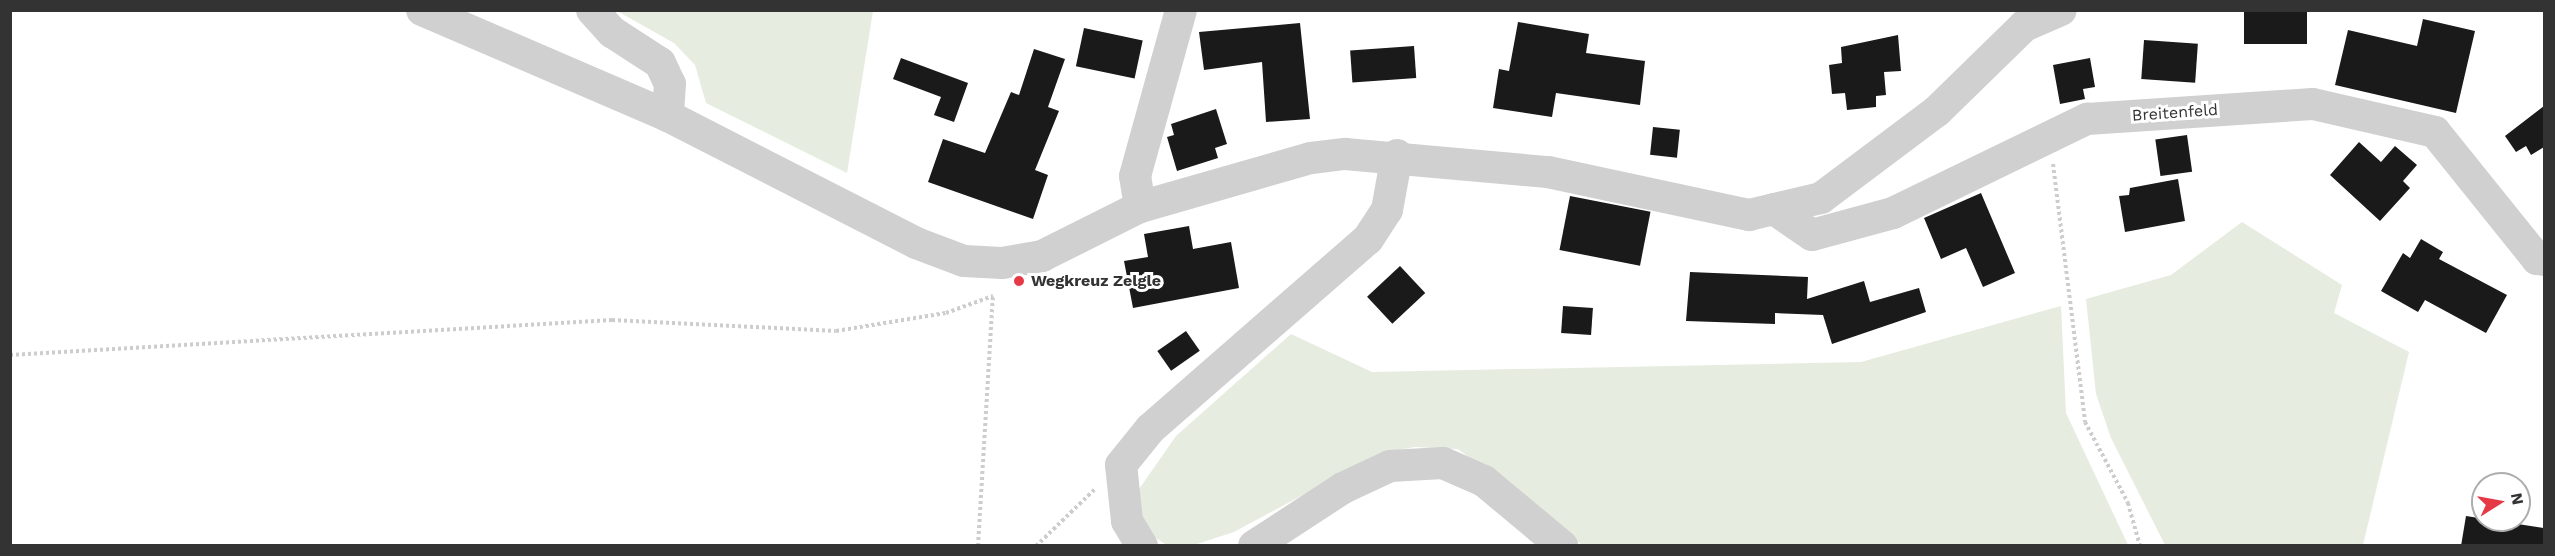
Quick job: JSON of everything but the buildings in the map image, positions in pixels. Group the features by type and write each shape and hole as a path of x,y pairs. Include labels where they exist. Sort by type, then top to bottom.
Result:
{"street":[{"path":"422,10 668,116 916,243 964,261 1002,263 1042,256 1140,207 1311,158 1397,155 1548,172 1749,215 1821,198 1937,111 2024,26 2061,10"},
{"path":"592,10 612,32 660,63 670,84 668,116"},
{"path":"1140,207 1135,176 1181,10"},
{"name":"Breitenfeld","path":"1774,209 1812,235 1893,213 2087,119 2313,104 2435,132 2538,259 2544,260"},
{"path":"1143,546 1127,521 1121,465 1150,429 1368,239 1387,210 1397,155"},
{"path":"1254,546 1343,488 1390,466 1443,463 1484,481 1562,546"}],"path":[{"path":"2050,137 2085,422 2128,503 2140,546"},
{"path":"978,546 993,296 1002,263"},
{"path":"10,356 612,320 836,331 946,313 993,296"},
{"path":"1036,546 1121,465"}],"shaded area":[{"path":"617,11 873,11 847,173 706,103 695,65 674,43"},
{"path":"2242,222 2342,285 2334,313 2409,352 2363,545 2165,545 2111,438 2096,394 2086,299 2171,275"},
{"path":"2061,306 2066,413 2128,545 1582,545 1458,449 1415,447 1381,453 1234,532 1194,545 1165,544 1148,533 1139,516 1137,492 1176,436 1291,334 1372,372 1861,362"}],"place":[{"name":"Wegkreuz Zelgle","path":"1019,281"}]}
